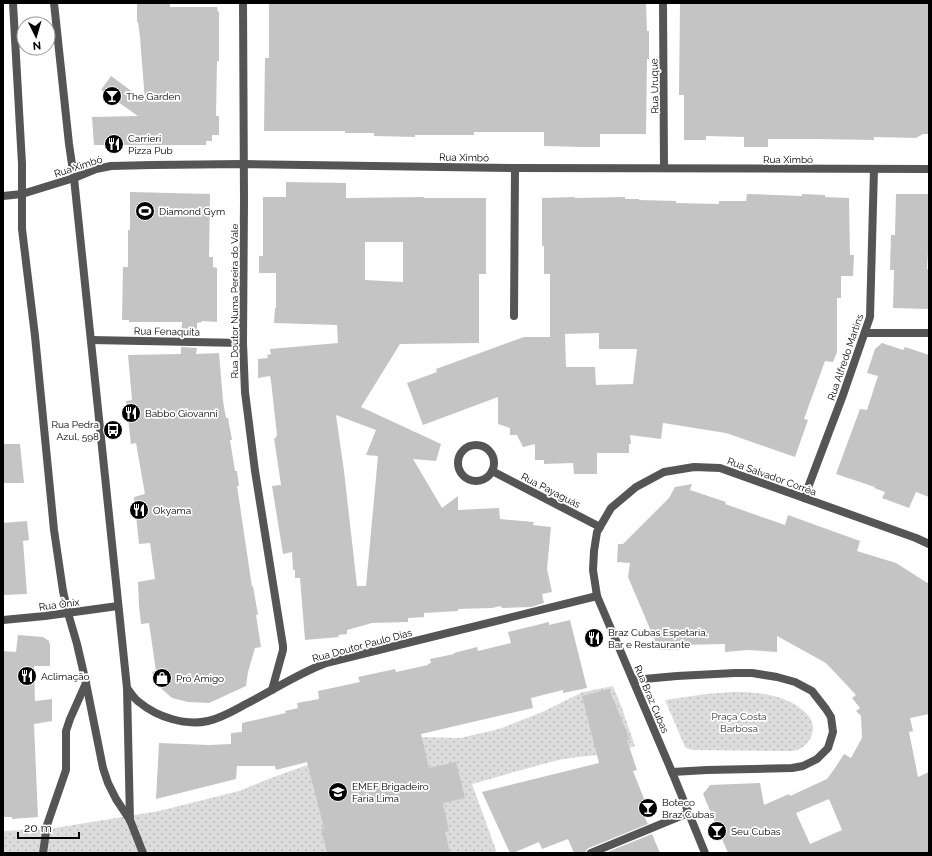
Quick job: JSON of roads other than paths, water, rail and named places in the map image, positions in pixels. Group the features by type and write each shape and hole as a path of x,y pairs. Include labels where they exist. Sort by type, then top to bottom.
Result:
{"street":[{"path":"13,3 22,164 22,229 35,336 54,530 63,591 86,683 103,768 116,799 130,820 143,853"},
{"path":"54,3 74,178 127,688 130,820"},
{"name":"Rua Doutor Numa Pereira do Vale","path":"243,3 243,343 245,392 255,472 283,646 272,690"},
{"name":"Rua Uruque","path":"663,3 664,168"},
{"name":"Rua Ximbó","path":"3,196 22,194 74,178 96,169 111,166 244,164 515,168 929,169"},
{"path":"514,316 515,168"},
{"name":"Rua Alfredo Martins","path":"804,498 843,395 870,317 874,169"},
{"path":"865,333 929,333"},
{"name":"Rua Fenaquita","path":"91,340 243,343"},
{"path":"472,445 487,448 494,457 492,471 489,476 480,481 465,478 461,474 458,464 460,454 463,450 472,445"},
{"name":"Rua Salvador Corrêa","path":"600,527 611,508 636,486 664,472 694,467 720,468 929,544"},
{"name":"Rua Payaguás","path":"492,471 600,527"},
{"name":"Rua Braz Cubas","path":"600,527 597,532 593,570 597,596 705,853"},
{"name":"Rua Doutor Paulo Dias","path":"127,688 138,702 159,715 171,720 188,722 208,721 227,714 311,668 326,663 597,596"},
{"name":"Rua Ônix","path":"3,620 118,606"},
{"path":"633,680 735,673 752,673 777,677 796,682 812,691 831,717 833,732 828,748 818,759 802,766 792,768 672,772"},
{"path":"43,853 47,825 66,770 66,731 86,683"},
{"path":"590,853 688,813"}],"place":[{"name":"The Garden","path":"112,96"},
{"name":"Carrieri Pizza Pub","path":"114,144"},
{"name":"Diamond Gym","path":"145,211"},
{"name":"Babbo Giovanni","path":"131,413"},
{"name":"Rua Pedra Azul, 598","path":"113,430"},
{"name":"Okyama","path":"139,510"},
{"name":"Braz Cubas Espetaria, Bar e Restaurante","path":"594,638"},
{"name":"Aclimação","path":"27,676"},
{"name":"Pró Amigo","path":"162,678"},
{"name":"EMEF Brigadeiro Faria Lima","path":"338,792"},
{"name":"Boteco Braz Cubas","path":"648,808"},
{"name":"Seu Cubas","path":"717,831"}],"park label":[{"name":"Praça Costa Barbosa","path":"739,722"}]}
